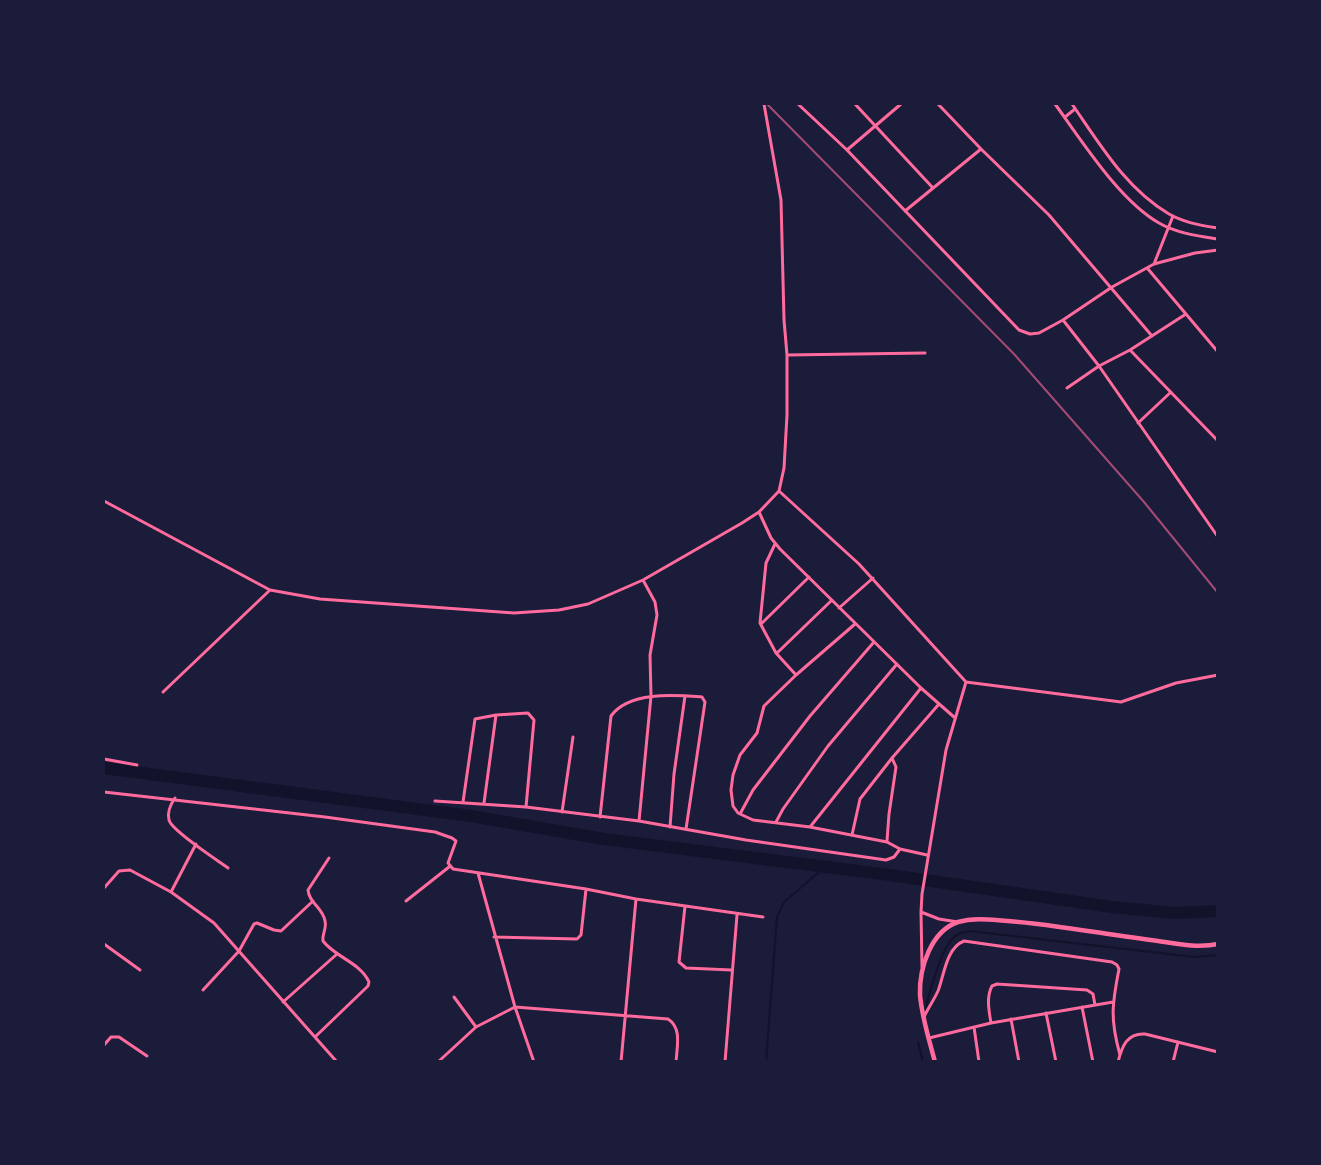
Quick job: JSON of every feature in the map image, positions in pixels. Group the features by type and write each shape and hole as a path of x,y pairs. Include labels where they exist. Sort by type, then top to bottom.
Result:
{"main road":[{"path":"935,1062 923,1018 920,992 922,970 929,951 940,934 959,922 979,919 1031,923 1189,945 1218,944"}],"street":[{"path":"104,501 270,590 320,599 514,613 559,610 588,604 643,580 759,512 779,491 784,468 788,355 784,320 781,200 764,104"},
{"path":"798,104 846,150 1019,330 1030,334 1039,333 1063,320 1112,287 1154,264 1218,249"},
{"path":"855,104 933,188"},
{"path":"846,150 901,104"},
{"path":"938,104 1049,215 1152,336"},
{"path":"1055,104 1106,172 1131,200 1157,222 1198,236 1218,239"},
{"path":"1072,104 1114,164 1134,187 1173,216 1201,226 1218,228"},
{"path":"1065,117 1075,109"},
{"path":"905,211 981,149"},
{"path":"1154,264 1173,216"},
{"path":"1148,269 1218,352"},
{"path":"1068,388 1099,366 1130,350 1186,314"},
{"path":"1063,320 1099,366 1218,537"},
{"path":"1130,350 1218,441"},
{"path":"788,355 925,353"},
{"path":"1138,423 1171,392"},
{"path":"779,491 860,564 966,681 1121,702 1176,683 1218,675"},
{"path":"759,512 776,544 855,624 954,717"},
{"path":"776,544 766,563 761,625 776,653 796,675"},
{"path":"761,625 809,577"},
{"path":"839,608 873,578"},
{"path":"639,821 651,696 650,655 657,615 655,602 643,580"},
{"path":"163,692 270,590"},
{"path":"776,653 832,600"},
{"path":"855,624 764,706 755,736 739,758 731,790 733,806 740,814 753,820 810,827 887,842 900,849 927,855"},
{"path":"740,814 753,790 810,716 874,642"},
{"path":"776,822 828,746 897,664"},
{"path":"922,970 923,876 946,750 966,681"},
{"path":"810,827 921,688"},
{"path":"600,817 611,716 622,706 651,696 702,697 705,702 686,829"},
{"path":"670,827 674,774 685,696"},
{"path":"852,836 860,799 892,758 939,705"},
{"path":"464,802 474,722 479,718 528,713 534,720 526,807"},
{"path":"484,803 496,716"},
{"path":"562,812 573,737"},
{"path":"887,842 896,767 892,758"},
{"path":"104,759 136,765"},
{"path":"104,792 175,798 435,832 456,841 448,862 449,867"},
{"path":"175,798 168,814 172,827 228,868"},
{"path":"435,801 526,807 639,821 746,840 886,860 894,857 900,849"},
{"path":"171,892 196,844"},
{"path":"315,1037 369,984 364,974 322,941 326,921 322,912 308,895 309,888 328,858"},
{"path":"449,867 455,870 586,889 636,899 763,917"},
{"path":"406,901 449,867"},
{"path":"104,888 115,874 126,869 171,892 214,923 337,1062"},
{"path":"478,873 514,1007 534,1062"},
{"path":"494,937 577,939 582,934 586,889"},
{"path":"621,1062 636,899"},
{"path":"203,990 239,951 254,924 281,931 313,902"},
{"path":"685,906 680,962 682,966 732,970"},
{"path":"921,912 939,919 959,922"},
{"path":"725,1062 737,915"},
{"path":"923,1018 938,990 952,951 964,941 1115,963 1119,969 1113,1002 1113,1028 1120,1054"},
{"path":"104,944 140,970"},
{"path":"283,1002 337,954"},
{"path":"991,1023 989,991 997,984 1087,990 1093,994 1095,1005"},
{"path":"454,997 476,1027"},
{"path":"928,1038 1011,1019 1113,1002"},
{"path":"438,1062 476,1027 514,1007 668,1019 675,1023 678,1030 676,1062"},
{"path":"1083,1007 1093,1062"},
{"path":"1046,1013 1056,1062"},
{"path":"1011,1019 1019,1062"},
{"path":"974,1027 979,1062"},
{"path":"1118,1062 1128,1038 1136,1034 1145,1034 1218,1052"},
{"path":"104,1045 111,1037 119,1037 147,1056"},
{"path":"1173,1062 1178,1042"}],"waterway":[{"path":"104,768 471,816 604,839 890,875 1112,907 1175,913 1218,911"},
{"path":"766,1062 777,917 784,902 825,867"},
{"path":"925,1012 935,976 946,949 955,936 969,931 1195,957 1218,955"},
{"path":"918,1042 923,1062"}],"railway":[{"path":"767,104 1014,354 1144,502 1218,593"}]}
